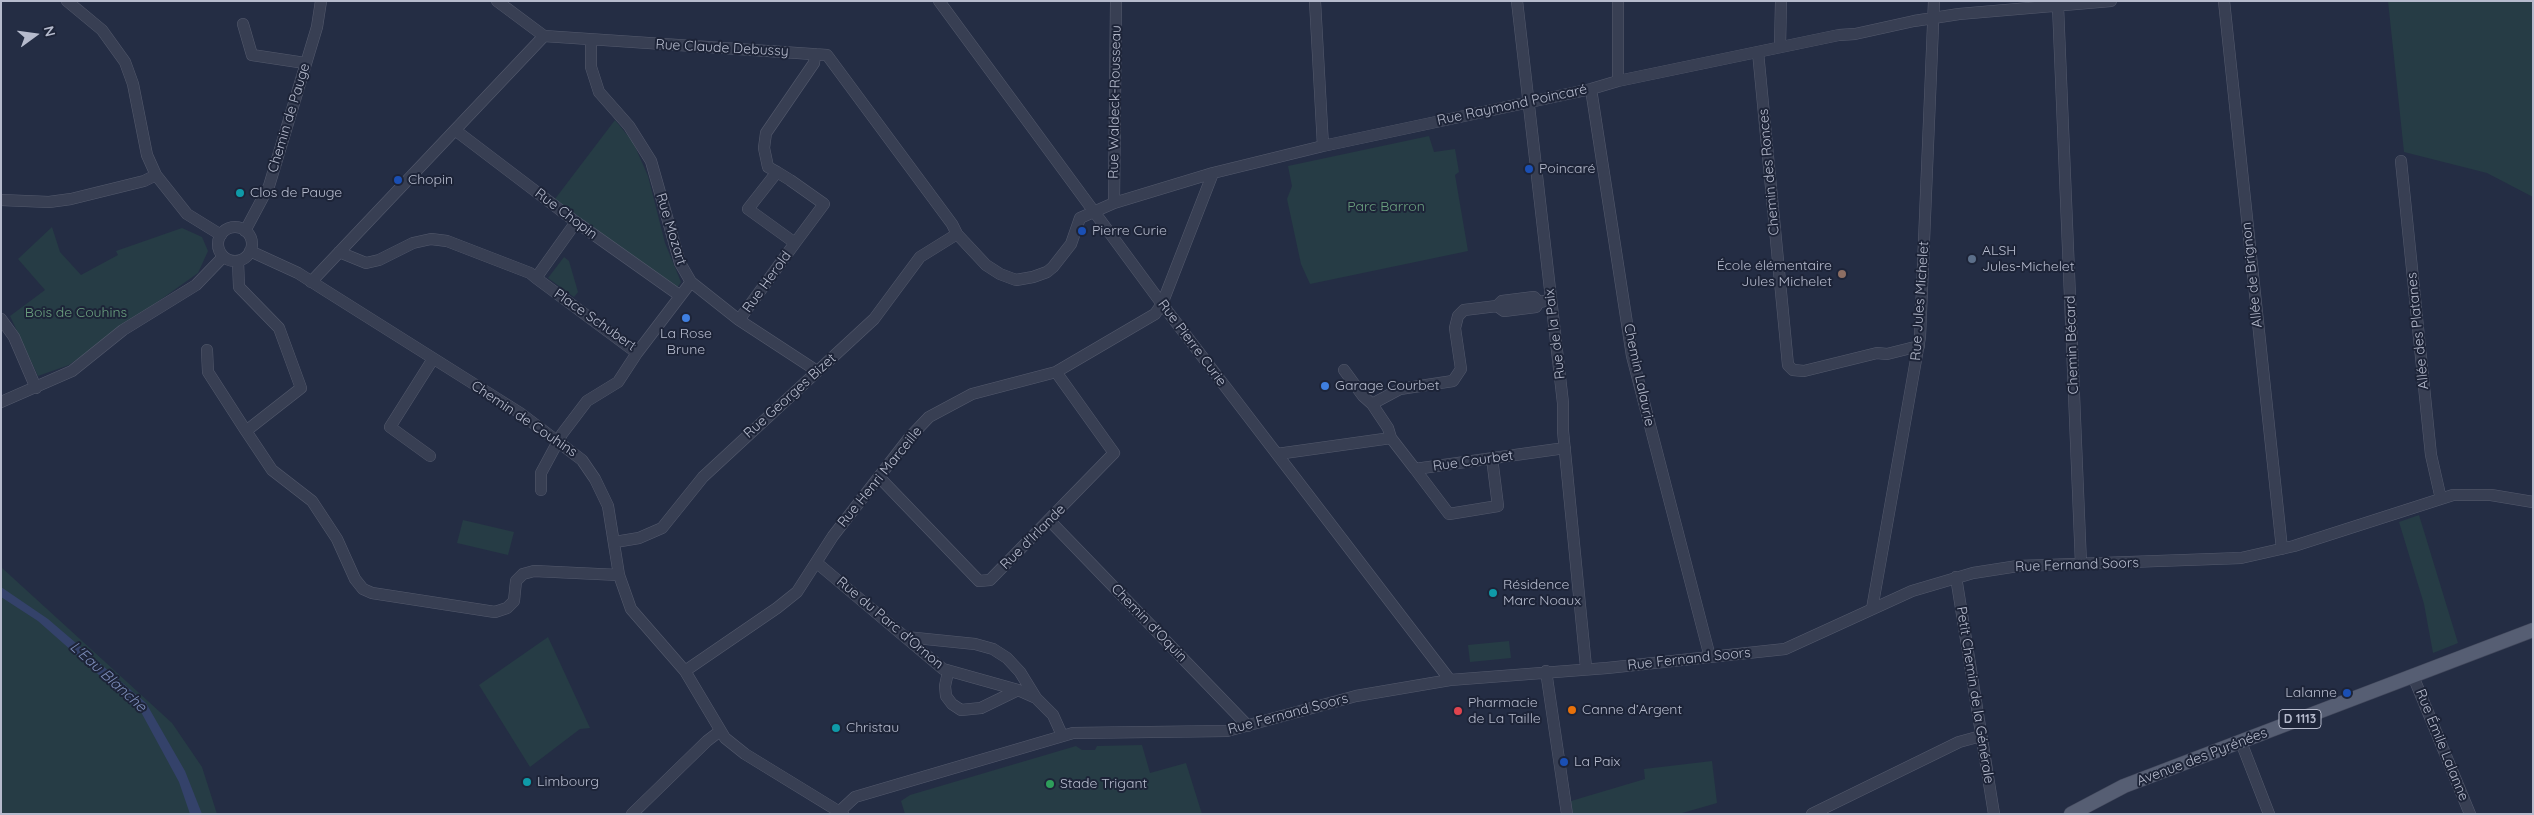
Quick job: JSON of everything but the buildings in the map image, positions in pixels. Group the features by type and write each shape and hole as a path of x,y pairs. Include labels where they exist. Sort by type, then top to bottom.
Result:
{"main road":[{"name":"Avenue des Pyrénées","path":"2071,814 2116,790 2533,630"}],"street":[{"name":"Chemin de Pauge","path":"244,230 269,186 317,27 321,1"},
{"path":"311,282 544,36 497,1"},
{"name":"Rue Pierre Curie","path":"939,1 1095,210 1162,304 1450,680"},
{"name":"Rue Waldeck-Rousseau","path":"1114,203 1116,1"},
{"path":"1316,1 1322,146"},
{"name":"Rue de la Paix","path":"1517,1 1528,102 1545,301 1563,403 1565,448 1586,668"},
{"path":"1618,1 1618,81"},
{"path":"1780,47 1781,1"},
{"name":"Rue Jules Michelet","path":"1872,609 1919,346 1934,1"},
{"name":"Rue Raymond Poincaré","path":"1095,210 1213,173 1322,146 1780,47 1933,18 2111,1"},
{"name":"Allée de Brignon","path":"2224,1 2282,549"},
{"path":"74,3 109,37 125,62 133,84 147,155 156,175 187,214 221,235"},
{"name":"Chemin Bécard","path":"2058,6 2081,564"},
{"path":"243,24 252,55 305,63"},
{"name":"Rue Claude Debussy","path":"544,36 826,55 832,60 946,216 957,234 986,265 1000,274 1016,280 1047,272 1061,260 1071,244 1080,218 1095,210"},
{"name":"Rue Mozart","path":"591,40 591,66 599,92 629,126 651,161 680,263 691,282 740,320 817,371"},
{"name":"Chemin des Ronces","path":"1758,52 1788,365 1793,370 1804,371 1877,353 1887,354 1919,346"},
{"path":"795,243 748,209 777,172 768,167 764,148 766,133 814,63 815,54"},
{"name":"Chemin Lalaurie","path":"1591,89 1632,356 1710,657"},
{"name":"Rue Chopin","path":"455,130 576,222 679,296"},
{"name":"Allée des Platanes","path":"2401,162 2430,455 2440,499"},
{"name":"Rue Herold","path":"740,320 824,204 777,172"},
{"path":"1162,304 1213,173"},
{"path":"1,200 49,202 71,199 144,181 156,175"},
{"path":"536,278 576,222"},
{"path":"232,228 244,230 251,240 250,251 243,259 238,261 223,257 218,248 221,235 232,228"},
{"name":"Rue Georges Bizet","path":"615,542 639,538 662,528 703,477 874,319 920,257 957,234"},
{"name":"Place Schubert","path":"339,252 366,263 379,260 413,243 431,239 447,241 530,273 637,353 691,282"},
{"name":"Chemin de Couhins","path":"250,251 311,282 520,413 582,460 595,479 608,506 619,575 624,594 635,614 685,671 720,731 731,744 745,754 842,812"},
{"path":"1,402 72,371 123,330 196,285 223,257"},
{"path":"238,261 239,287 279,328 302,388 246,431"},
{"path":"1372,404 1400,389 1453,381 1460,369 1455,328 1458,316 1464,310 1497,306 1504,311 1536,307 1545,301"},
{"name":"Rue Henri Marceille","path":"685,671 789,598 817,562 833,536 909,438 929,418 972,394 1056,372 1155,314 1162,304"},
{"path":"1,319 14,337 36,388"},
{"path":"207,350 208,372 246,431 272,470 312,501 337,539 355,579 363,589 372,593 495,612 507,608 514,601 516,581 523,574 534,571 619,575"},
{"path":"541,490 541,473 562,434 586,402 618,382 637,353"},
{"path":"430,456 390,427 433,359"},
{"name":"Rue Courbet","path":"1344,370 1362,396 1372,404 1388,428 1391,438 1415,469 1565,448"},
{"name":"Rue d'Irlande","path":"879,478 979,581 990,580 1050,521 1114,453 1056,372"},
{"path":"1277,454 1391,438"},
{"path":"1415,469 1449,514 1498,506 1492,458"},
{"name":"Rue Fernand Soors","path":"842,812 855,797 1062,735 1094,732 1220,732 1356,696 1450,680 1546,671 1607,668 1792,647 1912,591 1956,577 2009,567 2226,560 2282,549 2440,499 2459,495 2476,494 2533,502"},
{"name":"Chemin d'Oquin","path":"1050,521 1248,726"},
{"name":"Rue du Parc d'Ornon","path":"817,562 948,672 1018,690 1036,698 1053,715 1062,735"},
{"name":"Petit Chemin de la Générale","path":"1956,577 1994,814"},
{"path":"906,637 975,644 993,649 1007,658 1020,672 1036,698"},
{"path":"1546,671 1567,814"},
{"path":"948,672 945,686 946,696 952,704 961,710 971,711 981,708 1018,690"},
{"name":"Rue Émile Lalanne","path":"2413,676 2470,814"},
{"path":"632,814 707,741 720,731"},
{"path":"1812,814 1959,742 1981,736"},
{"path":"2241,742 2269,814"}],"green space":[{"path":"2388,1 2533,1 2533,197 2487,173 2404,152"},
{"path":"615,120 633,142 648,176 665,243 681,282 675,291 555,199"},
{"name":"Parc Barron","path":"1429,136 1434,152 1455,149 1459,172 1455,175 1468,251 1310,284 1301,264 1287,199 1292,186 1288,166"},
{"name":"Bois de Couhins","path":"52,227 60,252 81,275 118,255 116,251 182,228 202,237 208,251 198,273 69,365 38,376 10,316 45,290 18,259"},
{"path":"564,257 569,261 578,292 574,297 548,278"},
{"path":"2419,515 2458,643 2433,653 2424,604 2399,522"},
{"path":"463,520 514,532 508,555 457,543"},
{"path":"1,567 172,723 202,767 217,814 1,814"},
{"path":"548,637 590,728 580,729 530,767 479,685"},
{"path":"1509,641 1511,658 1470,662 1468,645"},
{"name":"Stade Trigant","path":"1142,745 1150,773 1186,763 1202,814 905,814 901,801 910,795 1076,746 1082,750 1095,750 1097,746"},
{"path":"1712,761 1717,803 1679,814 1573,814 1571,801 1645,779 1644,769"}],"water":[{"name":"L'Eau Blanche","path":"1,587 48,619 146,703 185,771 202,814 190,814 179,782 141,712 38,621 1,597"}],"place":[{"name":"Poincaré","path":"1529,169"},
{"name":"Chopin","path":"398,180"},
{"name":"Clos de Pauge","path":"240,193"},
{"name":"Pierre Curie","path":"1082,231"},
{"name":"ALSH Jules-Michelet","path":"1972,259"},
{"name":"École élémentaire Jules Michelet","path":"1842,274"},
{"name":"La Rose Brune","path":"686,318"},
{"name":"Garage Courbet","path":"1325,386"},
{"name":"Résidence Marc Noaux","path":"1493,593"},
{"name":"Lalanne","path":"2347,693"},
{"name":"Canne d’Argent","path":"1572,710"},
{"name":"Pharmacie de La Taille","path":"1458,711"},
{"name":"Christau","path":"836,728"},
{"name":"La Paix","path":"1564,762"},
{"name":"Limbourg","path":"527,782"},
{"name":"Stade Trigant","path":"1050,784"}]}
